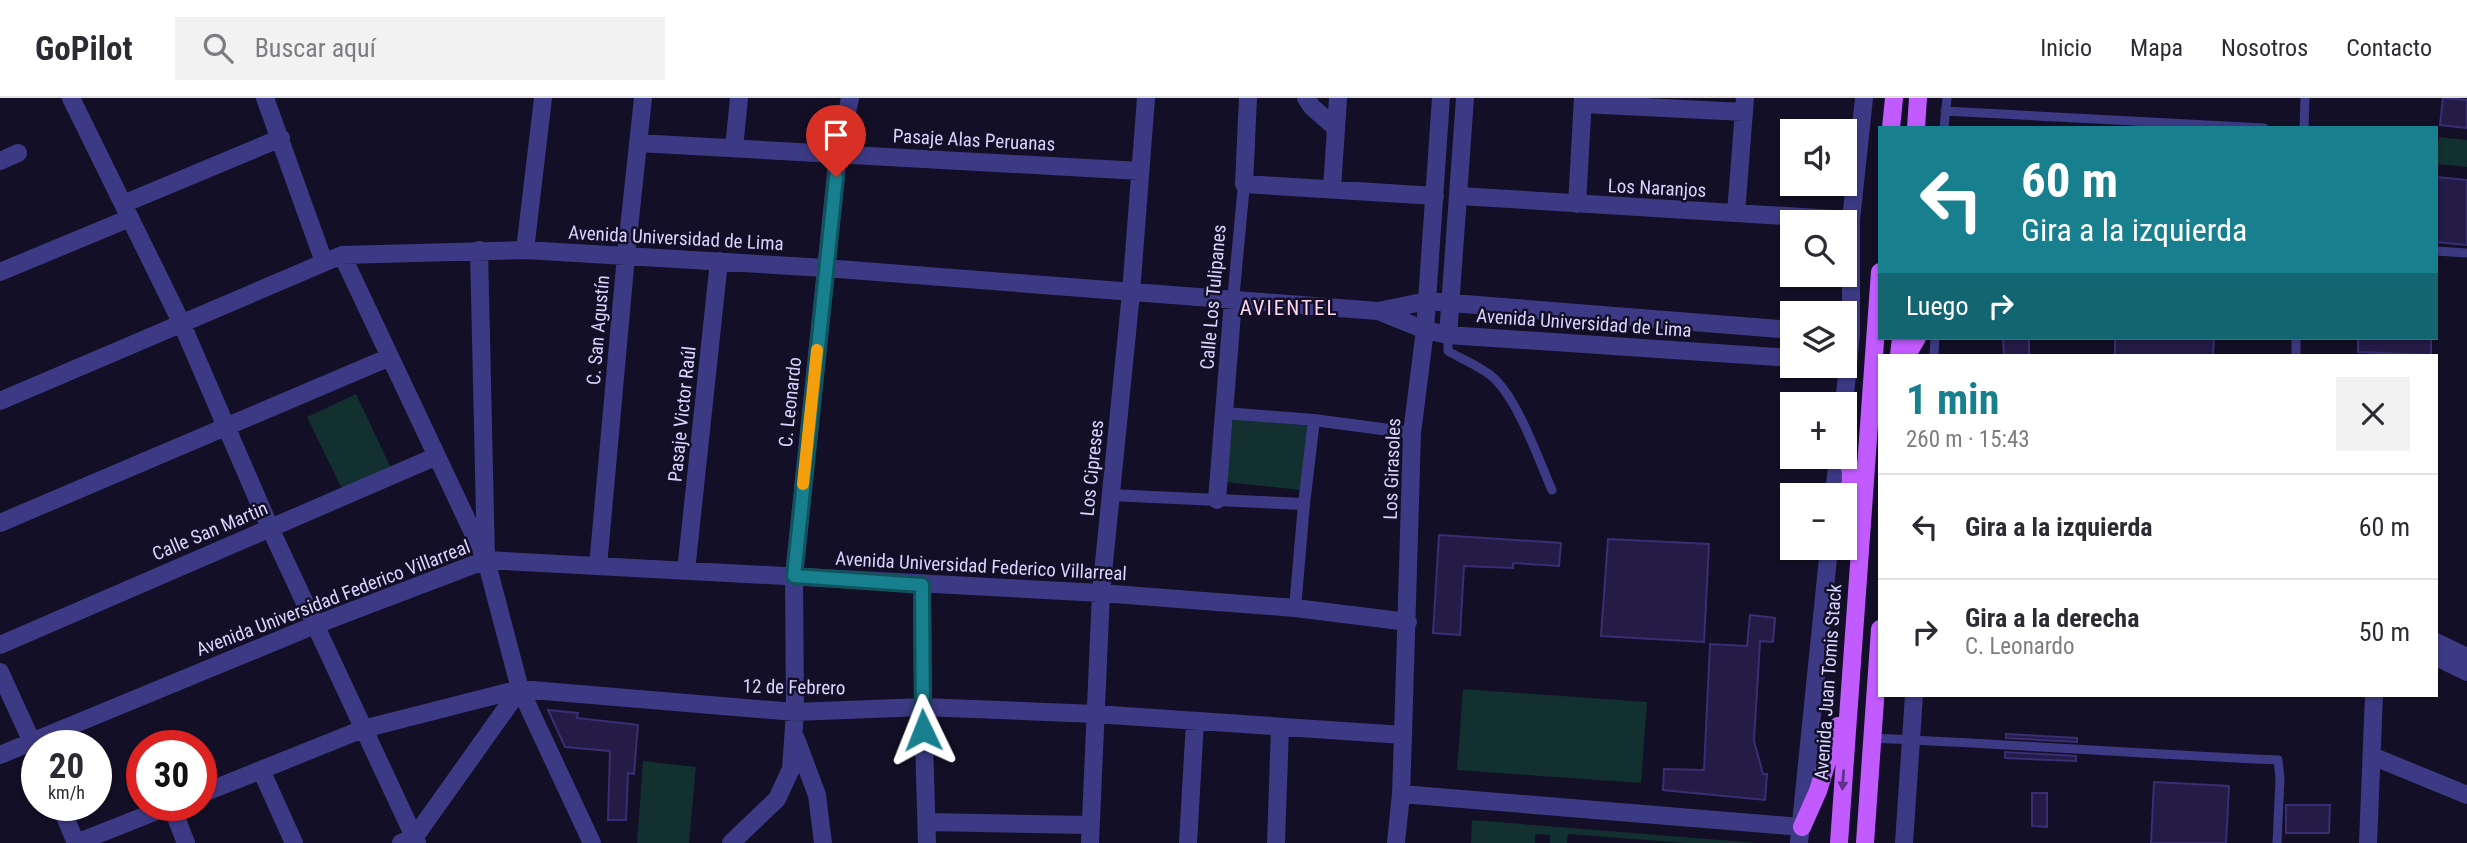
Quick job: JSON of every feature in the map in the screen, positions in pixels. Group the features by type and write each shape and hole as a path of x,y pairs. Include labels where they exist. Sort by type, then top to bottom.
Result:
{"main road":[{"path":"1891,126 1894,98"},
{"path":"1919,109 1929,126"},
{"name":"Avenida Juan Tomis Stack","path":"1839,843 1878,292"},
{"path":"1850,469 1849,539 1853,624"},
{"path":"1801,835 1831,754 1850,675"},
{"path":"1865,843 1872,738 1878,694"}],"street":[{"path":"265,98 324,262"},
{"path":"525,250 543,98"},
{"name":"C. San Agustín","path":"598,566 643,98"},
{"path":"734,148 738,98"},
{"name":"C. Leonardo","path":"732,843 777,799 791,769 795,712 794,576 838,154 850,98"},
{"name":"Los Cipreses","path":"1090,834 1101,593 1131,293 1146,98"},
{"name":"Calle Los Tulipanes","path":"1217,500 1244,184 1248,98"},
{"path":"1306,98 1312,107 1336,128"},
{"path":"1332,190 1338,98"},
{"name":"Los Girasoles","path":"1396,843 1404,735 1412,433 1425,330 1441,98"},
{"path":"1448,335 1465,98"},
{"path":"1853,210 1864,98"},
{"path":"75,99 181,322 411,841"},
{"path":"1577,204 1583,101 1744,105 1736,213"},
{"path":"0,272 281,138"},
{"name":"Pasaje Alas Peruanas","path":"638,143 1140,171"},
{"path":"0,161 18,153"},
{"path":"1244,184 1435,195"},
{"name":"Los Naranjos","path":"1459,196 1780,216"},
{"path":"479,250 486,561"},
{"name":"Avenida Universidad de Lima","path":"0,401 342,255 525,250 825,268 1233,302 1378,311 1427,301 1780,329"},
{"path":"342,255 486,561 520,689 592,843"},
{"name":"Pasaje Victor Raúl","path":"686,571 719,261"},
{"name":"Avenida Universidad de Lima","path":"1378,311 1425,330 1448,335 1780,357"},
{"path":"1857,330 1875,321"},
{"path":"0,523 390,357"},
{"path":"1226,413 1314,420 1412,433"},
{"path":"1295,608 1314,420"},
{"name":"Calle San Martin","path":"0,646 437,456"},
{"path":"1110,495 1304,504"},
{"name":"Avenida Juan Tomis Stack","path":"1801,835 1828,560"},
{"name":"Avenida Universidad Federico Villarreal","path":"73,730 314,625 486,561 1101,593 1295,608 1408,622"},
{"path":"922,585 927,843"},
{"path":"2438,643 2467,657"},
{"path":"2438,658 2467,672"},
{"path":"0,672 26,730"},
{"path":"411,841 520,689"},
{"name":"12 de Febrero","path":"217,787 363,730 520,689 795,712 923,707 1095,714 1404,735"},
{"path":"1903,843 1914,697"},
{"path":"2368,843 2374,697"},
{"path":"1188,843 1195,721"},
{"path":"1276,843 1280,727"},
{"path":"794,733 817,794 823,843"},
{"name":"Avenida Universidad Federico Villarreal","path":"0,755 21,750"},
{"path":"2372,756 2467,795"},
{"path":"261,770 294,843"},
{"path":"1401,794 1801,835"},
{"path":"67,821 76,843 132,821"},
{"path":"178,821 186,843"},
{"path":"927,822 1090,834"}],"lane":[{"path":"1944,126 1947,98"},
{"path":"2304,126 2305,98"},
{"path":"1945,111 2226,126"},
{"path":"2438,251 2467,253"},
{"path":"1448,335 1448,351 1496,380 1518,414 1552,490"},
{"path":"1872,738 2106,753 2278,760 2277,843"}],"green space":[{"path":"2439,137 2467,140 2467,167 2438,164"},
{"path":"356,394 391,468 343,491 307,417"},
{"path":"1233,418 1308,426 1301,490 1226,482"},
{"path":"1463,689 1647,702 1641,783 1457,770"},
{"path":"643,761 696,767 689,843 637,843"},
{"path":"1472,820 1758,843 1687,843 1568,834 1567,843 1550,843 1550,835 1535,834 1535,843 1471,843"}],"building":[{"path":"2443,98 2467,100 2467,128 2440,125"},
{"path":"2438,177 2467,180 2467,245 2438,242"},
{"path":"2003,340 2029,340 2029,354 2004,354"},
{"path":"2115,340 2214,340 2213,354 2115,354"},
{"path":"2358,340 2431,340 2431,354 2358,352"},
{"path":"1439,535 1561,543 1559,566 1513,563 1513,568 1464,566 1460,635 1433,633"},
{"path":"1608,539 1709,544 1704,642 1601,636"},
{"path":"1750,615 1775,618 1773,642 1760,641 1754,741 1763,774 1767,774 1765,800 1663,790 1664,769 1704,770 1710,644 1747,646"},
{"path":"548,710 578,713 577,718 638,725 634,774 628,773 626,820 608,820 610,751 565,747"},
{"path":"2006,734 2077,738 2077,742 2006,738"},
{"path":"2005,752 2076,756 2076,761 2005,758"},
{"path":"2154,782 2229,786 2226,843 2151,843"},
{"path":"2032,793 2047,793 2047,827 2032,826"},
{"path":"2286,805 2330,805 2329,833 2286,833"}],"slow traffic":[{"path":"803,484 817,350"}],"district":[{"name":"AVIENTEL","path":"1289,308"}],"route":[{"path":"836,177 794,576 922,585 923,730"}]}
